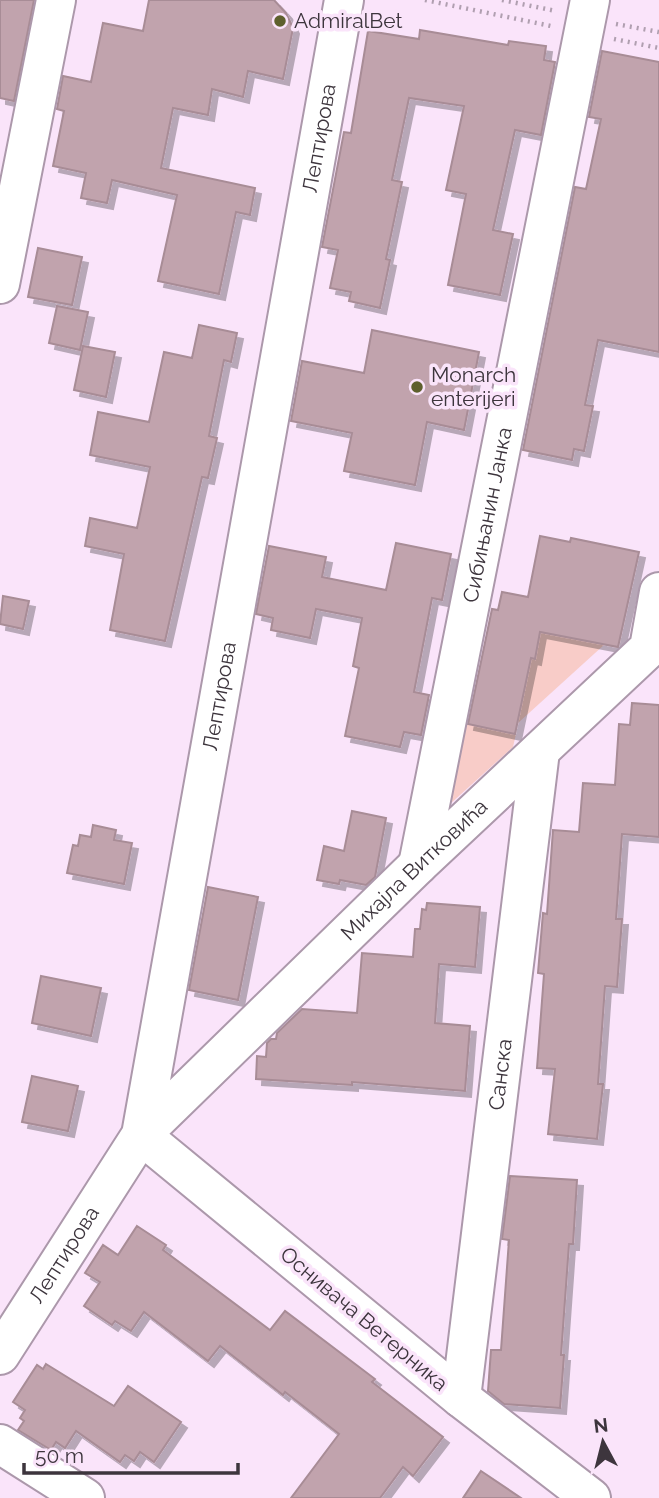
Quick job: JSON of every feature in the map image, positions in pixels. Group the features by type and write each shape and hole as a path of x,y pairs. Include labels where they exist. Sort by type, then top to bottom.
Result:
{"street":[{"path":"0,284 56,0"},
{"name":"Лептирова","path":"0,1355 141,1135 344,0"},
{"name":"Сибињанин Јанка","path":"418,865 587,16"},
{"name":"Михајла Витковића","path":"141,1135 418,865 540,751 654,650 659,592"},
{"name":"Санска","path":"461,1398 540,751"},
{"name":"Оснивача Ветерника","path":"141,1135 461,1398 591,1498"},
{"path":"0,1444 85,1498"}],"path":[{"path":"425,0 587,16 659,48"}],"shaded area":[{"path":"547,601 605,644 518,723 527,677 512,654 535,659"},
{"path":"467,724 516,734 513,747 449,805"}],"building":[{"path":"0,0 34,0 14,101 0,98"},
{"path":"149,0 274,0 286,13 293,28 283,79 248,71 243,97 212,89 208,115 173,108 161,168 255,188 250,215 236,212 219,294 158,281 177,195 112,180 107,203 81,198 86,173 53,166 64,111 57,109 63,76 91,82 103,23 143,31"},
{"path":"420,30 508,45 509,41 546,46 544,60 555,62 541,135 515,130 493,230 513,234 500,295 448,285 466,194 446,190 464,106 409,98 392,180 402,182 386,259 390,260 380,308 349,301 351,292 330,288 338,250 322,247 344,132 351,133 368,31 419,39"},
{"path":"602,51 659,62 659,352 598,340 585,405 593,406 584,451 574,449 572,460 523,450 575,187 586,189 601,119 589,117"},
{"path":"38,248 82,257 72,305 28,297"},
{"path":"57,306 88,312 80,350 49,343"},
{"path":"199,325 237,333 231,362 224,360 209,436 217,438 208,478 202,477 165,641 110,630 124,554 85,546 90,518 137,528 150,467 90,455 98,412 149,422 164,352 192,358"},
{"name":"Monarch enterijeri","path":"372,330 479,352 464,430 427,422 415,485 344,471 352,433 291,421 302,361 364,373"},
{"path":"83,346 115,352 106,397 74,390"},
{"path":"540,536 570,542 571,538 639,552 618,647 540,632 535,659 531,658 515,734 468,724 492,609 498,610 502,592 528,597"},
{"path":"396,543 451,554 442,600 432,598 414,692 429,695 421,735 404,732 400,747 345,736 359,668 353,666 362,618 316,609 310,638 271,630 273,618 256,614 269,546 326,557 322,577 386,590"},
{"path":"3,596 29,601 23,629 0,624"},
{"path":"632,703 659,705 659,837 622,834 616,919 622,919 617,987 605,986 598,1084 603,1084 597,1139 548,1134 555,1069 537,1068 544,974 538,973 543,913 547,914 553,830 579,832 583,783 615,785 619,724 630,725"},
{"path":"352,811 386,818 375,877 366,885 340,880 339,884 317,880 324,846 344,851"},
{"path":"93,825 116,830 114,840 132,843 124,884 67,873 73,845 78,846 80,835 91,837"},
{"path":"208,887 258,897 238,1000 189,990"},
{"path":"427,903 480,907 475,967 439,964 435,1023 470,1026 465,1091 352,1082 352,1085 256,1079 257,1056 266,1057 267,1043 276,1039 277,1033 302,1009 357,1013 362,953 413,957 415,929 420,929 422,909 426,910"},
{"path":"41,976 101,988 91,1036 32,1023"},
{"path":"32,1076 78,1086 68,1131 22,1122"},
{"path":"510,1176 577,1180 573,1244 569,1244 560,1408 504,1404 488,1391 491,1350 501,1350 509,1240 502,1239"},
{"path":"137,1226 166,1245 163,1250 270,1330 285,1311 375,1379 372,1382 443,1437 413,1476 403,1467 380,1498 291,1498 339,1434 220,1346 208,1361 144,1312 131,1331 115,1321 112,1325 84,1306 100,1282 85,1273 103,1245 118,1255"},
{"path":"46,1364 114,1406 128,1386 181,1422 154,1462 140,1452 134,1461 125,1455 120,1462 76,1431 65,1448 56,1442 51,1450 18,1430 24,1421 20,1418 25,1410 13,1402 37,1365 43,1369"},
{"path":"481,1471 521,1498 463,1498"}],"place":[{"name":"AdmiralBet","path":"280,21"},
{"name":"Monarch enterijeri","path":"417,387"}]}
